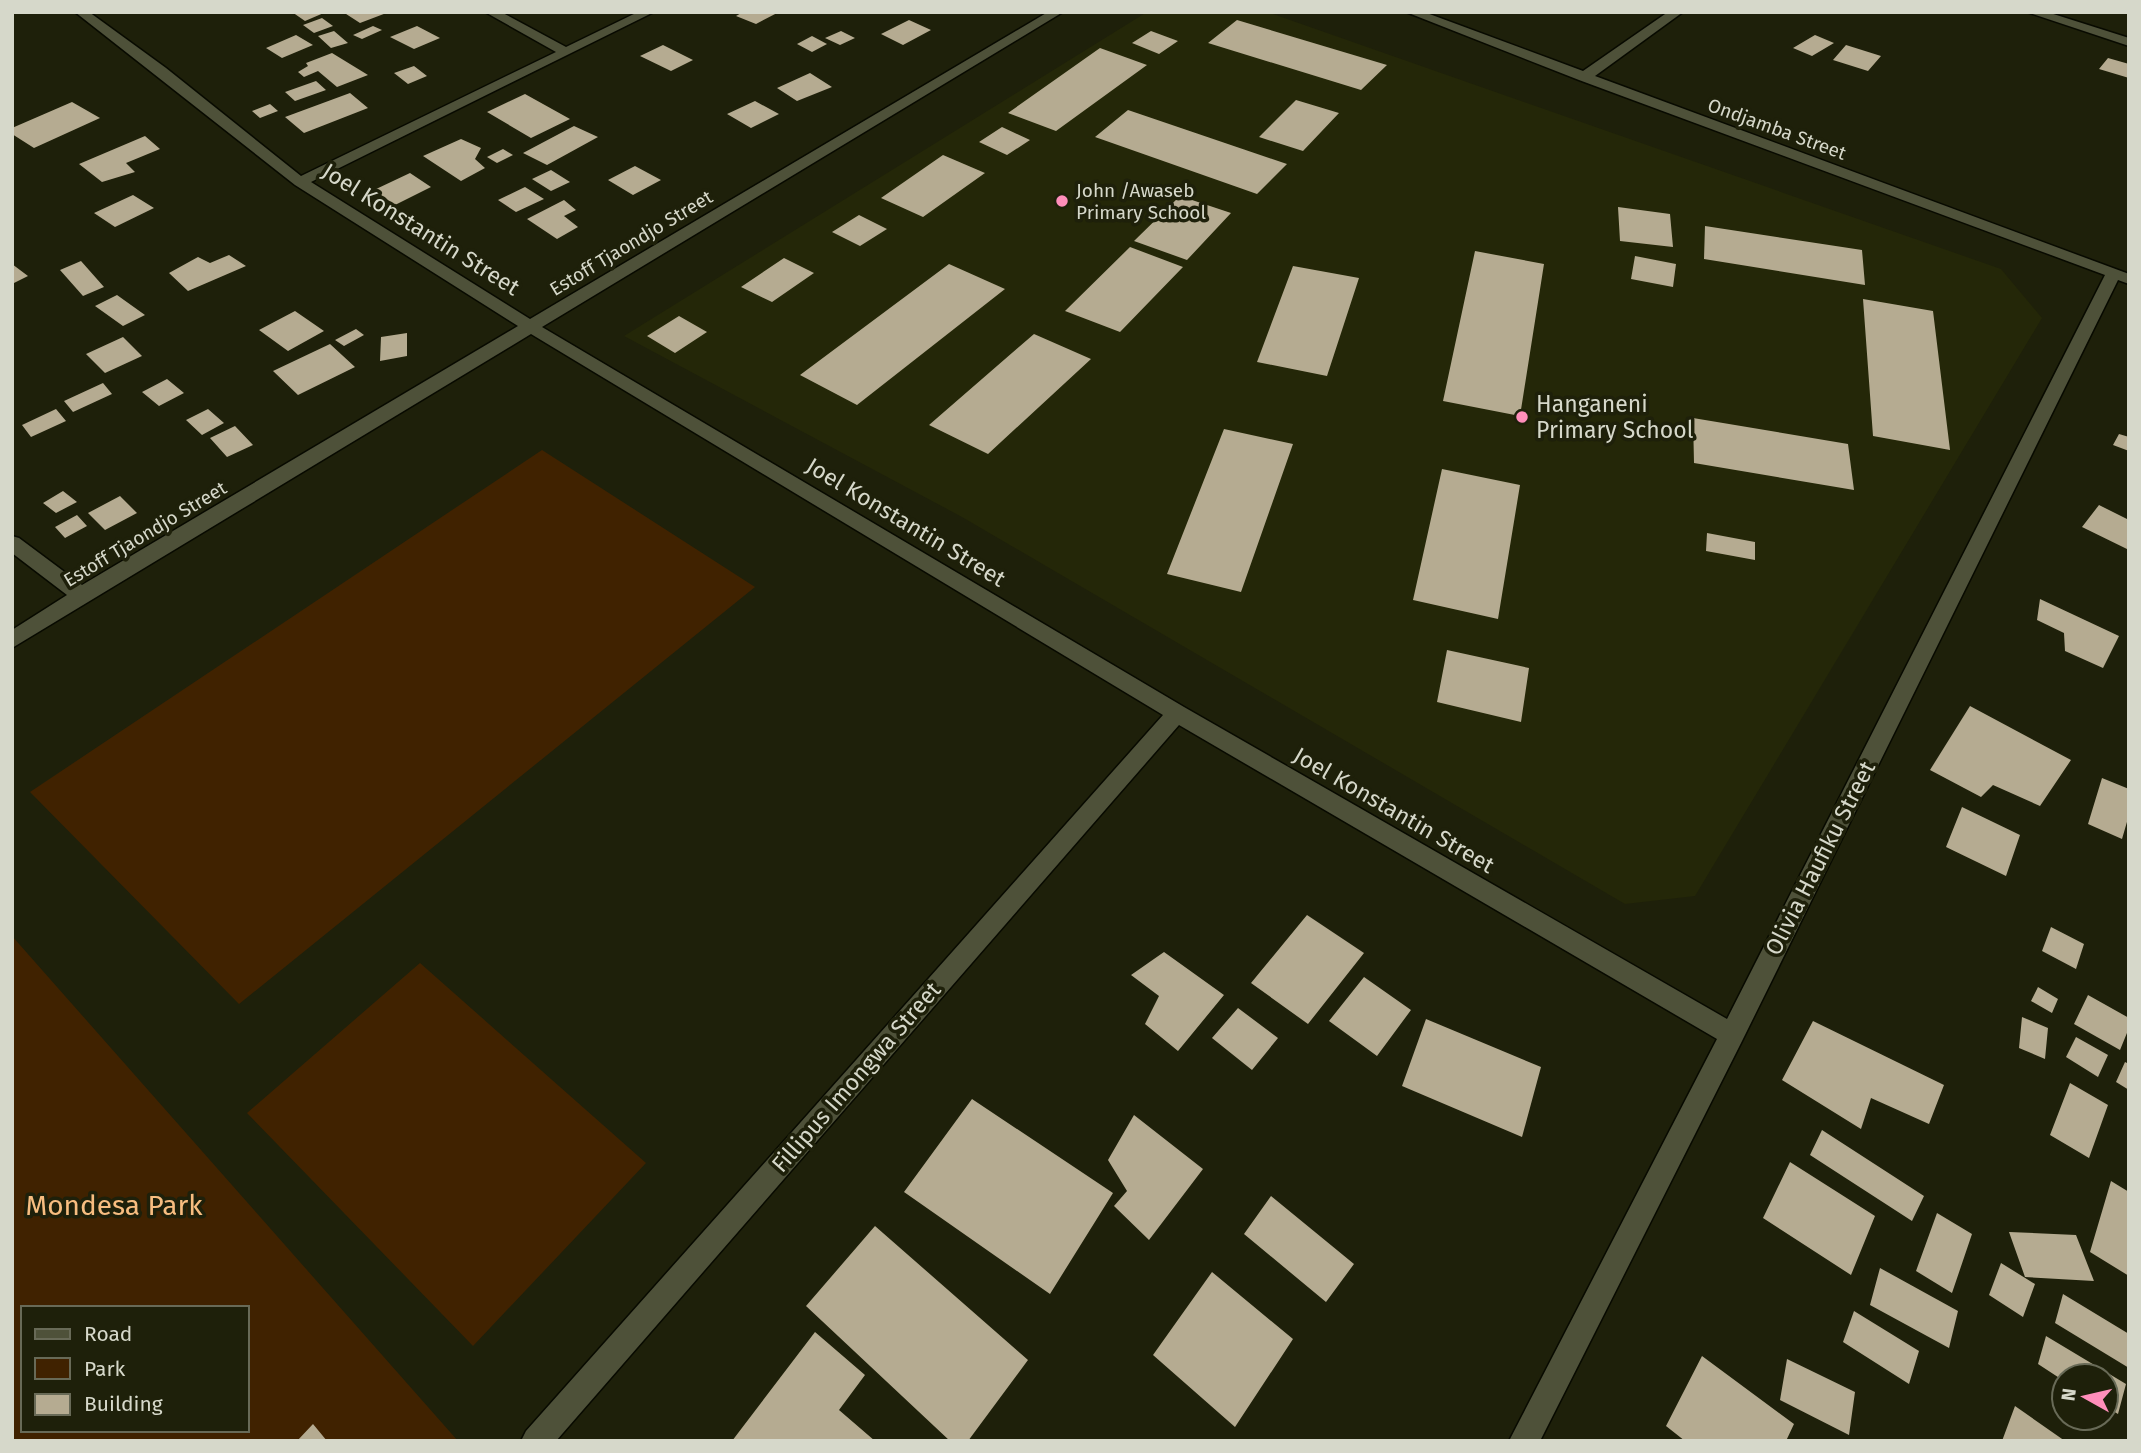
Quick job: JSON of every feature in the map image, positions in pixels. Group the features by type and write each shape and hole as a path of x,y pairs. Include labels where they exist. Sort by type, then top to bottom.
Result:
{"street":[{"name":"Joel Konstantin Street","path":"82,12 300,182 531,327 1177,713 1732,1035"},
{"path":"491,12 565,52"},
{"path":"300,182 648,12"},
{"name":"Estoff Tjaondjo Street","path":"12,640 81,595 1057,12"},
{"name":"Ondjamba Street","path":"1412,12 2121,276"},
{"path":"1584,78 1677,12"},
{"path":"2033,12 2129,42"},
{"name":"Olivia Haufiku Street","path":"1524,1441 2121,276"},
{"path":"12,543 81,595"},
{"name":"Fillipus Imongwa Street","path":"536,1441 1177,713"}],"shaded area":[{"name":"Hanganeni Primary School","path":"1147,12 1267,12 2001,269 2042,318 1695,896 1625,904 962,517 624,336"}],"green space":[{"path":"542,450 755,587 239,1004 30,792"},
{"name":"Mondesa Park","path":"12,936 458,1441 12,1441"},
{"path":"420,963 646,1163 473,1346 247,1113"}],"building":[{"path":"292,12 326,12 305,21"},
{"path":"343,12 389,12 360,23"},
{"path":"743,12 779,12 756,24 736,16"},
{"path":"322,18 333,26 314,33 303,25"},
{"path":"909,20 931,30 903,45 881,34"},
{"path":"1237,20 1387,65 1361,90 1208,43"},
{"path":"373,26 382,30 362,39 353,35"},
{"path":"417,26 440,38 414,49 390,37"},
{"path":"334,31 348,43 331,48 318,36"},
{"path":"841,31 855,38 840,45 825,38"},
{"path":"1151,31 1178,41 1159,54 1132,43"},
{"path":"296,35 313,45 282,58 266,48"},
{"path":"1815,35 1834,43 1812,56 1793,48"},
{"path":"812,36 827,44 812,52 797,44"},
{"path":"663,45 693,60 671,71 640,56"},
{"path":"1846,45 1881,56 1868,71 1833,60"},
{"path":"1100,48 1147,65 1056,131 1008,113"},
{"path":"332,53 368,75 337,87 318,71 304,77 298,72 308,66 306,63"},
{"path":"2108,58 2129,64 2129,78 2099,69"},
{"path":"414,66 427,76 408,84 394,73"},
{"path":"810,73 832,87 797,101 777,88"},
{"path":"316,81 326,90 295,101 285,92"},
{"path":"350,93 368,108 304,133 285,117"},
{"path":"525,94 570,119 531,138 487,112"},
{"path":"1296,100 1339,113 1303,151 1259,137"},
{"path":"755,101 779,114 751,128 727,114"},
{"path":"72,102 100,118 34,148 12,134 12,128"},
{"path":"270,104 278,111 260,118 252,111"},
{"path":"1128,110 1287,164 1257,194 1095,137"},
{"path":"574,126 598,137 547,165 523,153"},
{"path":"1002,127 1030,140 1007,155 979,142"},
{"path":"145,136 160,149 126,163 135,172 102,182 79,164"},
{"path":"461,139 481,148 475,159 485,168 461,181 423,156"},
{"path":"503,149 513,155 497,163 487,157"},
{"path":"943,155 985,173 923,217 881,198"},
{"path":"635,166 661,180 633,195 608,180"},
{"path":"551,170 570,182 551,191 532,179"},
{"path":"410,173 431,187 395,205 374,190"},
{"path":"525,187 544,199 516,212 498,200"},
{"path":"133,195 154,208 115,227 94,213"},
{"path":"1180,196 1231,213 1187,260 1134,241"},
{"path":"564,200 576,210 564,216 578,227 557,239 527,219"},
{"path":"1618,207 1670,214 1673,247 1620,241"},
{"path":"859,215 887,229 860,246 832,232"},
{"path":"1705,226 1862,250 1865,285 1704,259"},
{"path":"1130,247 1183,267 1120,332 1065,311"},
{"path":"1475,251 1544,264 1520,416 1443,401"},
{"path":"229,255 246,266 188,291 169,273 198,257 210,263"},
{"path":"1635,256 1676,264 1673,287 1631,279"},
{"path":"784,258 814,273 772,302 741,287"},
{"path":"81,261 104,287 83,296 60,270"},
{"path":"12,264 28,276 12,284"},
{"path":"949,264 1005,289 857,405 800,375"},
{"path":"1293,266 1359,278 1327,376 1257,362"},
{"path":"117,295 145,315 123,326 95,306"},
{"path":"1863,299 1933,311 1950,450 1873,436"},
{"path":"295,311 324,331 288,351 259,330"},
{"path":"679,316 707,332 675,353 647,336"},
{"path":"356,329 364,335 344,346 335,340"},
{"path":"407,333 407,356 380,361 381,337"},
{"path":"1034,334 1091,359 988,454 929,425"},
{"path":"123,337 142,356 105,373 86,354"},
{"path":"330,344 355,367 298,395 273,371"},
{"path":"167,379 184,393 159,406 142,392"},
{"path":"103,383 112,394 73,412 64,401"},
{"path":"56,409 66,421 31,437 22,425"},
{"path":"208,409 224,423 202,435 186,420"},
{"path":"1693,418 1848,444 1854,490 1694,463"},
{"path":"235,426 253,445 227,457 210,438"},
{"path":"1224,429 1293,444 1241,592 1167,574"},
{"path":"2119,434 2129,437 2129,451 2113,445"},
{"path":"1442,469 1520,485 1498,619 1413,600"},
{"path":"63,491 77,502 56,513 43,503"},
{"path":"120,496 137,513 105,530 88,513"},
{"path":"2099,505 2129,520 2129,550 2082,527"},
{"path":"77,515 87,526 65,538 55,527"},
{"path":"1707,533 1755,542 1755,560 1706,551"},
{"path":"2040,599 2119,636 2103,668 2065,651 2064,633 2037,620"},
{"path":"1447,650 1529,668 1521,722 1437,702"},
{"path":"1970,706 2071,760 2040,806 1993,785 1981,797 1930,770"},
{"path":"2102,778 2129,789 2129,815 2122,839 2088,824"},
{"path":"1962,807 2020,835 2006,876 1946,847"},
{"path":"1307,915 1364,953 1308,1024 1251,983"},
{"path":"2051,927 2084,944 2076,969 2042,951"},
{"path":"1164,952 1224,995 1178,1051 1145,1024 1159,996 1131,975"},
{"path":"1364,977 1411,1010 1377,1056 1329,1021"},
{"path":"2038,987 2058,999 2052,1013 2031,1001"},
{"path":"2088,995 2129,1018 2129,1028 2120,1050 2074,1024"},
{"path":"1238,1008 1278,1038 1252,1070 1212,1038"},
{"path":"2022,1017 2048,1028 2045,1059 2019,1048"},
{"path":"1426,1019 1541,1067 1522,1137 1402,1086"},
{"path":"1813,1021 1944,1085 1929,1124 1871,1098 1861,1129 1782,1080"},
{"path":"2076,1037 2108,1055 2098,1077 2066,1057"},
{"path":"2125,1062 2129,1064 2129,1090 2116,1082"},
{"path":"2070,1083 2108,1105 2089,1158 2050,1135"},
{"path":"972,1099 1113,1193 1050,1294 904,1192"},
{"path":"1134,1115 1203,1169 1149,1240 1114,1206 1127,1191 1108,1160"},
{"path":"1822,1130 1924,1196 1912,1221 1810,1155"},
{"path":"1790,1162 1875,1216 1851,1275 1763,1218"},
{"path":"2111,1181 2129,1192 2129,1276 2090,1252"},
{"path":"1271,1196 1354,1264 1326,1302 1244,1234"},
{"path":"1937,1213 1972,1234 1952,1293 1916,1271"},
{"path":"875,1226 1028,1360 968,1441 950,1441 806,1306"},
{"path":"2009,1232 2076,1235 2094,1281 2025,1277"},
{"path":"2001,1263 2035,1284 2023,1317 1989,1295"},
{"path":"1880,1268 1958,1311 1949,1348 1870,1305"},
{"path":"1212,1272 1293,1339 1235,1427 1153,1355"},
{"path":"2063,1294 2129,1334 2129,1368 2120,1362 2055,1323"},
{"path":"1854,1311 1919,1351 1909,1384 1843,1342"},
{"path":"815,1332 865,1375 839,1410 875,1441 732,1441"},
{"path":"2046,1336 2089,1362 2050,1362 2050,1372 2038,1364"},
{"path":"1702,1356 1794,1424 1786,1441 1685,1441 1666,1426"},
{"path":"1787,1359 1855,1392 1849,1435 1780,1400"},
{"path":"2120,1380 2126,1384 2120,1406"},
{"path":"2015,1406 2065,1441 2002,1441"},
{"path":"313,1424 327,1441 297,1441"}],"place":[{"name":"John /Awaseb Primary School","path":"1062,201"},
{"name":"Hanganeni Primary School","path":"1522,417"}]}
